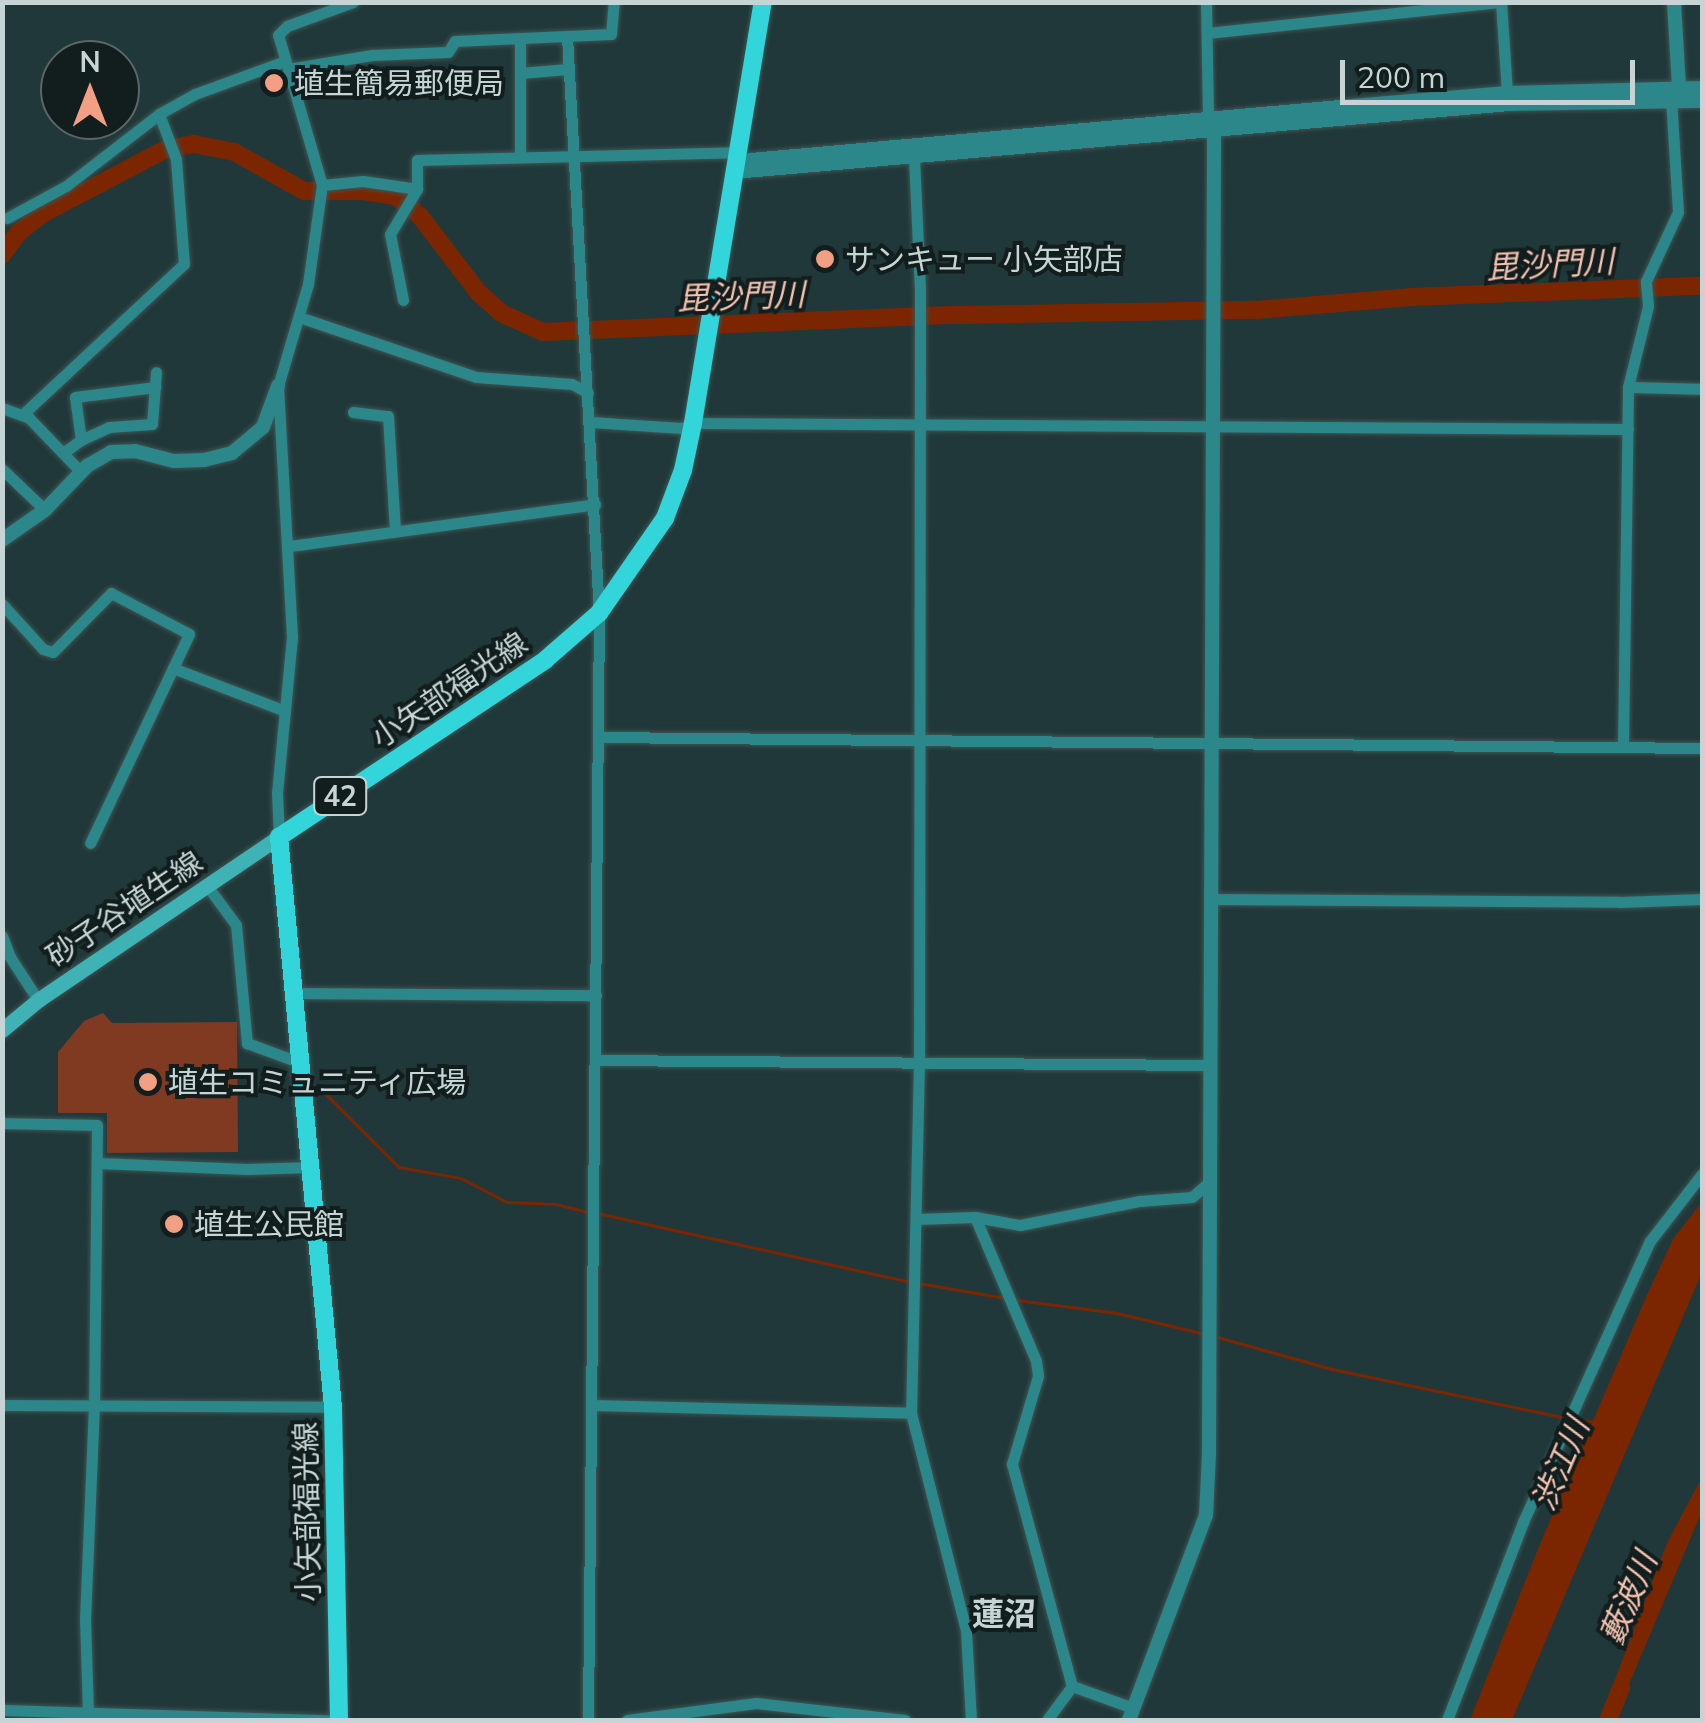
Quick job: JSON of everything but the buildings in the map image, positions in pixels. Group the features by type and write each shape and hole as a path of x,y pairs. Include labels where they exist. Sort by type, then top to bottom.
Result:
{"main road":[{"name":"小矢部福光線","path":"339,1720 333,1407 279,837 546,660 599,612 665,518 683,470 693,423 763,2"},
{"name":"砂子谷埴生線","path":"2,1030 38,1000 279,837"}],"street":[{"path":"2,540 44,510 81,472 112,452 204,460 232,452 263,427 300,317 322,185 278,35 286,26 353,2"},
{"path":"7,218 66,186 159,114 195,94 287,65 448,52 454,42 611,34 614,2"},
{"path":"975,1217 1036,1361 1038,1376 1012,1464 1072,1686 1131,1714 1206,1515 1214,330 1206,2"},
{"path":"1208,33 1500,2 1507,93"},
{"path":"1624,747 1628,388 1648,306 1646,281 1678,212 1674,2"},
{"path":"567,36 599,612 588,1720"},
{"path":"520,38 520,156"},
{"path":"520,73 568,69"},
{"path":"734,172 751,160 1702,88"},
{"path":"734,172 914,158 1507,93 1675,93 1702,101"},
{"path":"22,416 184,264 176,158 159,114"},
{"path":"403,300 390,234 417,189 417,160 737,152"},
{"path":"914,158 920,291 919,1063 911,1413 966,1631 971,1720"},
{"path":"322,185 363,181 417,189"},
{"path":"300,317 476,378 572,384 588,393"},
{"path":"63,454 80,440 110,426 152,424 156,372"},
{"path":"278,386 290,546 292,638 276,794 279,837"},
{"path":"80,440 75,397 155,388"},
{"path":"1628,388 1702,390"},
{"path":"2,408 22,416 81,472"},
{"path":"353,412 388,416 395,532"},
{"path":"590,422 682,428 693,423 1628,429"},
{"path":"2,469 44,510"},
{"path":"290,546 596,504"},
{"path":"2,604 43,649 53,652 111,593 188,634 90,844"},
{"path":"173,668 285,711"},
{"path":"598,737 1702,748"},
{"path":"208,888 236,925 248,1042 301,1063"},
{"path":"1210,898 1620,902 1702,899"},
{"path":"2,936 10,957 38,1000"},
{"path":"294,994 596,994"},
{"path":"596,1060 1209,1065"},
{"path":"2,1123 98,1126 94,1405 85,1618 88,1714"},
{"path":"98,1162 247,1169 311,1166"},
{"path":"1446,1720 1523,1522 1643,1257 1675,1204 1702,1174"},
{"path":"916,1219 975,1217 1020,1224 1138,1200 1192,1197 1208,1183"},
{"path":"2,1405 333,1407"},
{"path":"592,1405 911,1413"},
{"path":"1047,1720 1072,1686"},
{"path":"626,1720 756,1703 905,1720"},
{"path":"781,1720 784,1704"},
{"path":"2,1710 327,1720"}],"shaded area":[{"name":"埴生コミュニティ広場","path":"103,1013 112,1023 237,1022 238,1152 107,1153 107,1113 58,1113 58,1052 84,1021"},
{"path":"1702,1202 1702,1272 1512,1720 1470,1720 1540,1544 1647,1295 1673,1239"},
{"path":"1702,1477 1702,1511 1619,1708 1604,1708 1667,1543"}],"waterway":[{"name":"毘沙門川","path":"2,255 18,233 42,214 166,149 194,144 234,152 304,191 361,191 396,196 420,216 478,292 501,313 543,332 956,315 1256,310 1411,297 1702,286"},
{"path":"325,1093 399,1167 461,1178 507,1202 556,1204 589,1212"},
{"path":"597,1213 911,1282"},
{"path":"919,1283 1005,1298"},
{"path":"1017,1300 1117,1313 1201,1333"},
{"name":"渋江川","path":"1214,1336 1332,1369 1566,1418"},
{"name":"渋江川","path":"1574,1419 1596,1422"},
{"name":"藪波川","path":"1608,1720 1621,1688"}],"place":[{"name":"埴生簡易郵便局","path":"274,83"},
{"name":"サンキュー 小矢部店","path":"825,259"},
{"name":"埴生コミュニティ広場","path":"148,1082"},
{"name":"埴生公民館","path":"174,1224"}],"district":[{"name":"蓮沼","path":"1004,1613"}]}
